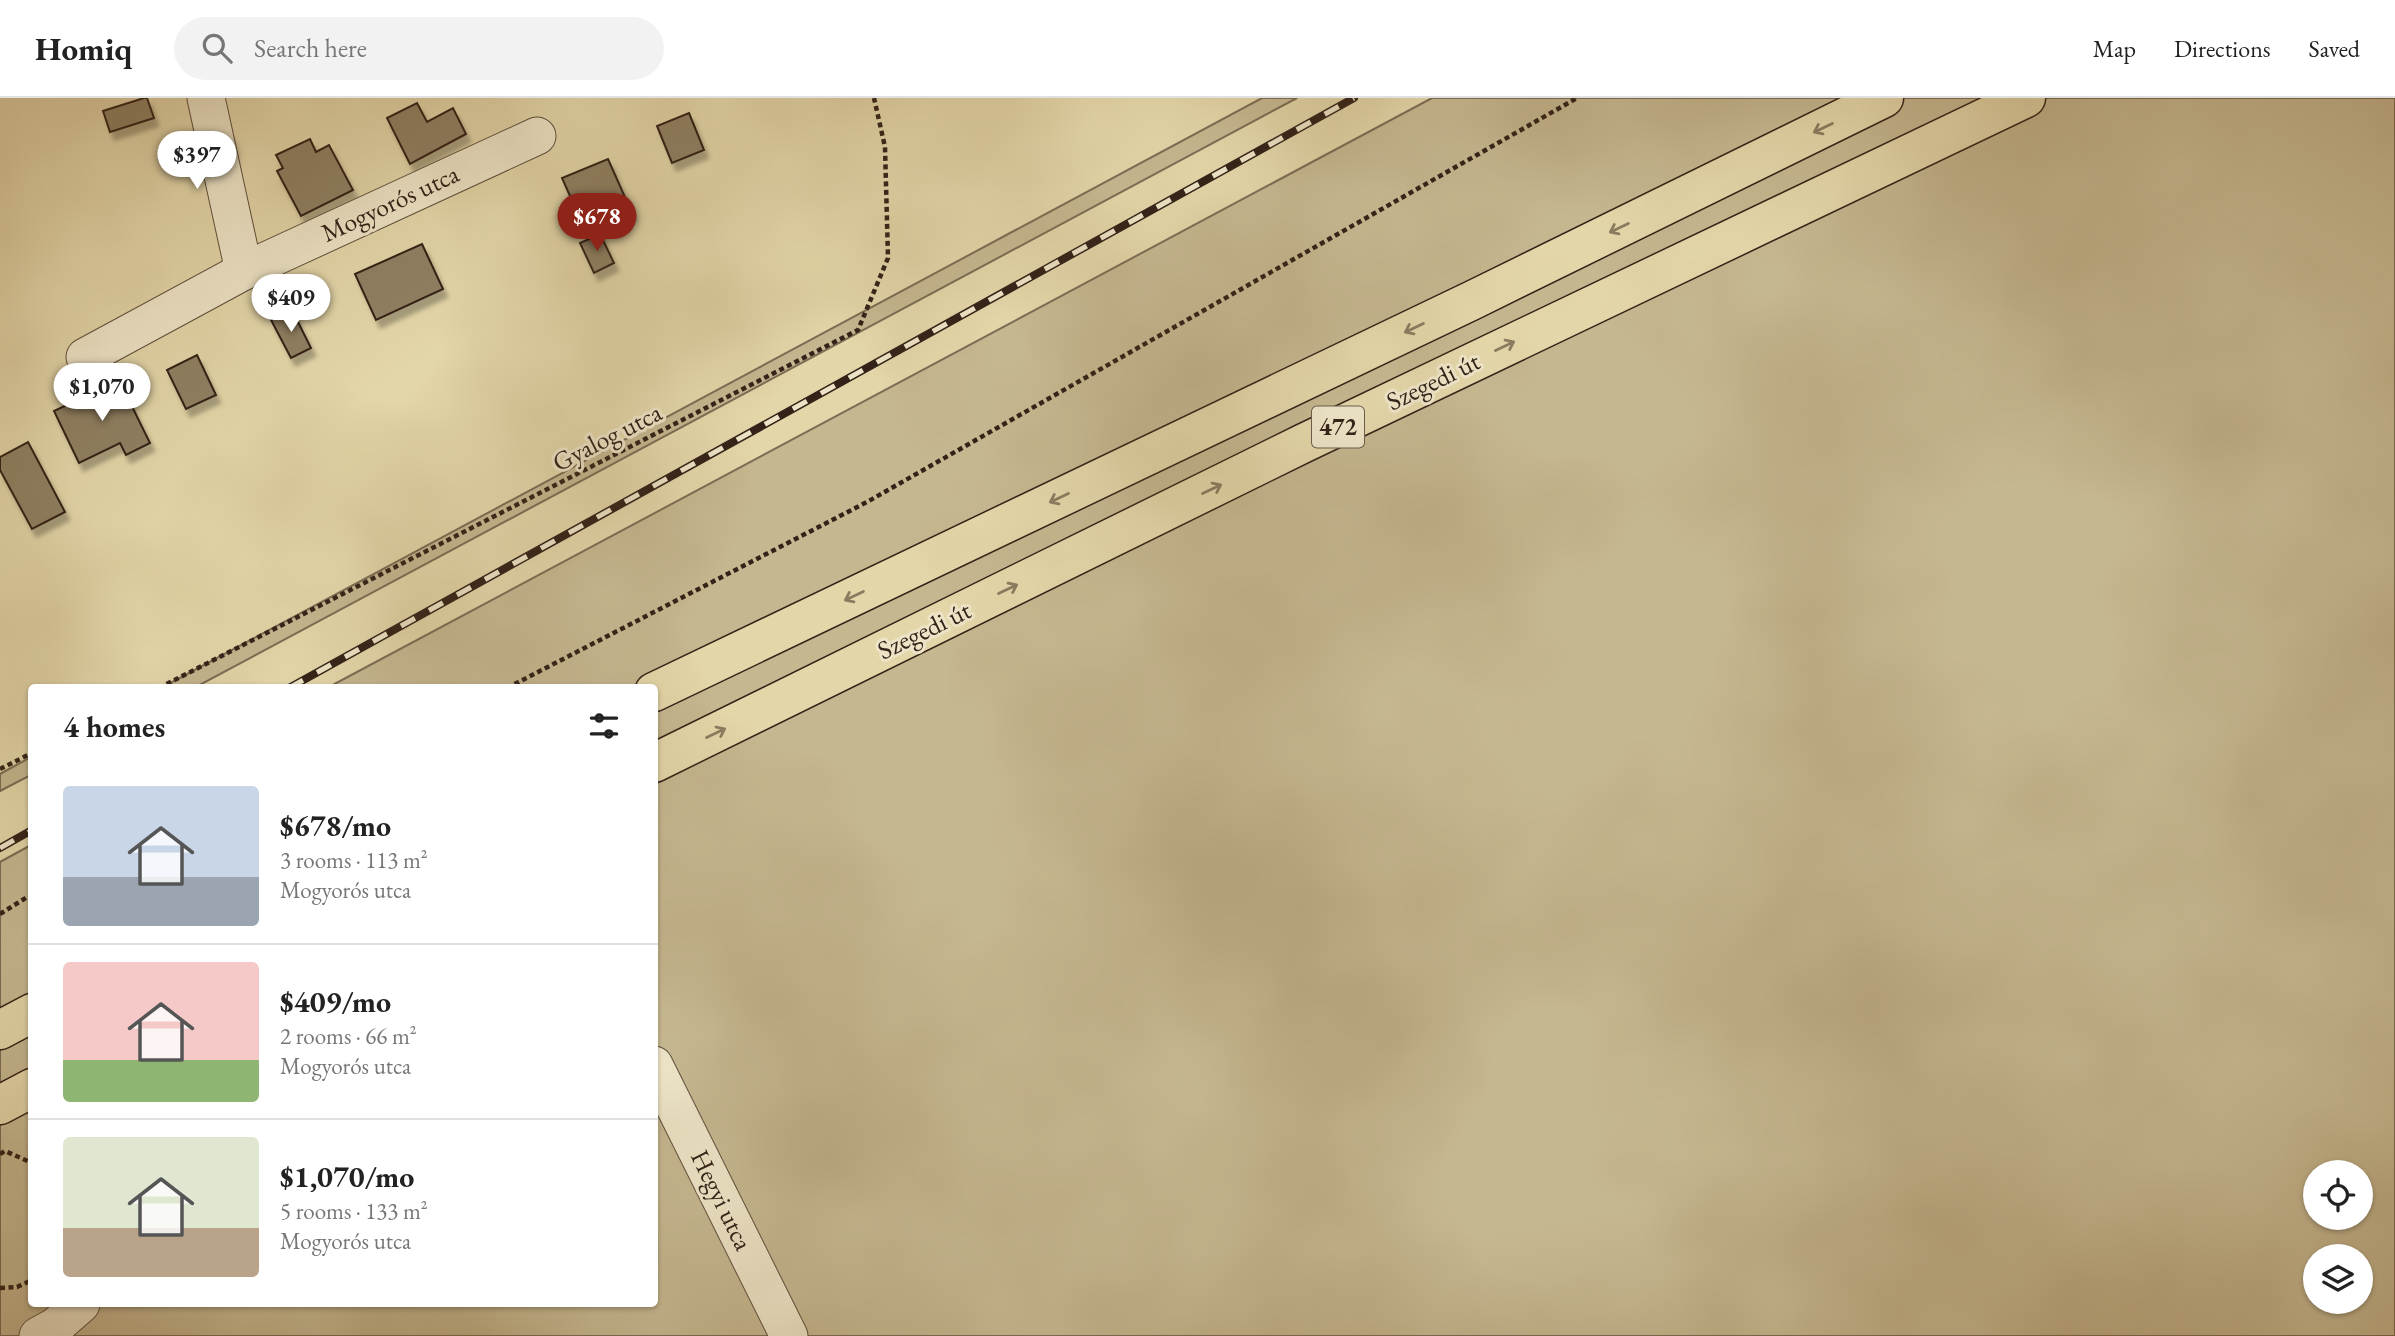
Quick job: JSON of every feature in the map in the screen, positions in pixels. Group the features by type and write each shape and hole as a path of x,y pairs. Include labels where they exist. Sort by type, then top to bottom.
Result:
{"main road":[{"name":"472","path":"658,690 1473,300 1884,98"},
{"name":"Szegedi út","path":"658,761 1377,408 2026,98"},
{"path":"0,1030 28,1015"},
{"path":"0,1105 28,1090"}],"street":[{"path":"205,98 244,271"},
{"name":"Mogyorós utca","path":"85,357 244,271 537,136"},
{"name":"Hegyi utca","path":"658,1073 789,1336"},
{"path":"38,1336 56,1326 77,1307"}],"path":[{"name":"Gyalog utca","path":"167,684 858,330 888,258 886,147 874,98"},
{"path":"515,684 867,502 1577,98"},
{"path":"0,769 28,755"},
{"path":"0,914 28,896"},
{"path":"0,1154 5,1152 28,1161"},
{"path":"0,1288 17,1287 28,1282"}],"shaded area":[{"path":"1262,98 1297,98 201,684 168,684"},
{"path":"1432,98 2395,98 2395,1336 0,1336 0,862 28,847 28,1307 658,1307 658,684 334,684"},
{"path":"28,759 28,777 0,791 0,774"}],"building":[{"path":"147,98 154,118 110,132 103,111"},
{"path":"417,103 427,122 453,108 466,134 410,164 387,118"},
{"path":"689,113 704,150 672,163 657,126"},
{"path":"310,139 316,152 329,145 353,190 301,216 277,171 283,168 276,155"},
{"path":"608,159 632,213 586,232 562,178"},
{"path":"600,234 614,263 594,273 580,243"},
{"path":"422,244 443,289 376,320 355,274"},
{"path":"292,310 311,348 291,358 271,320"},
{"path":"197,355 216,395 186,409 167,370"},
{"path":"119,380 150,443 126,455 120,443 79,463 54,411"},
{"path":"28,442 65,512 32,529 0,470 0,457"}],"railway":[{"path":"296,684 1354,98"},
{"path":"0,848 28,832"}]}
